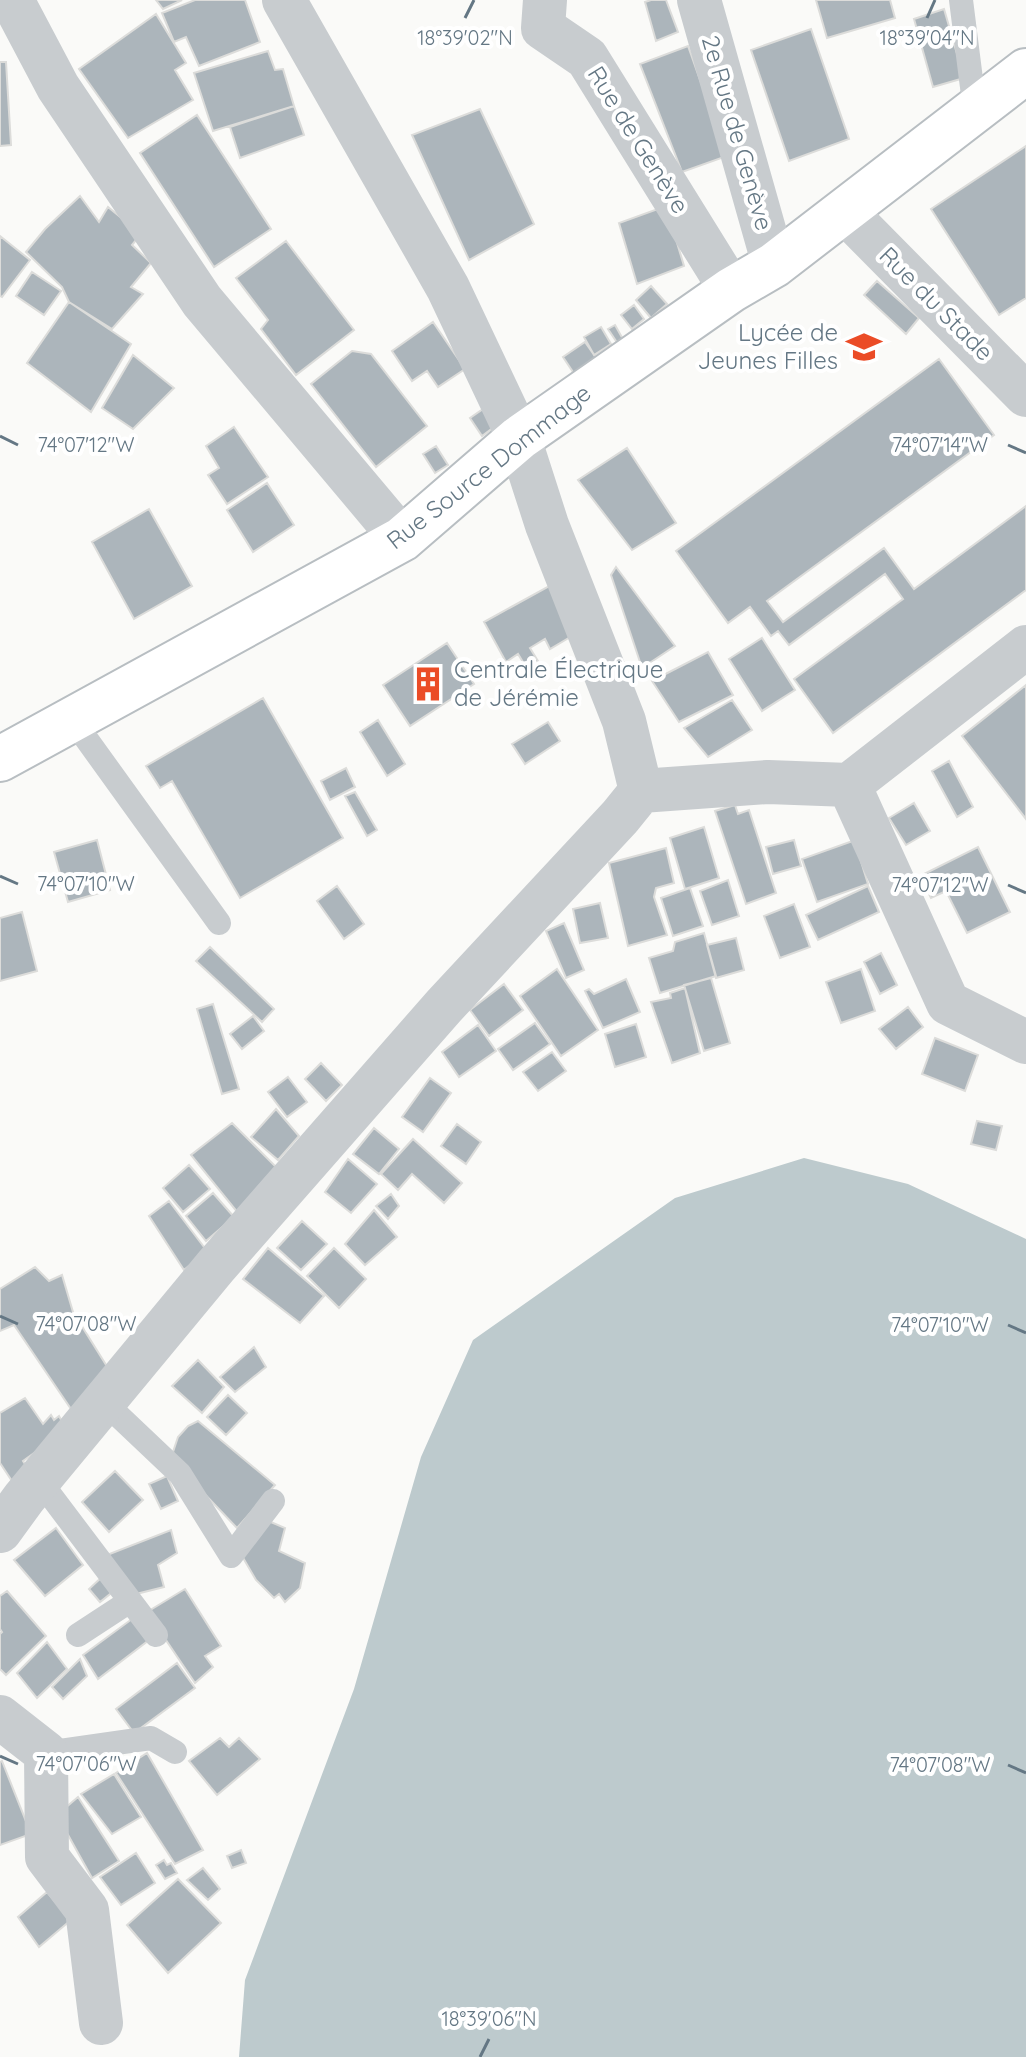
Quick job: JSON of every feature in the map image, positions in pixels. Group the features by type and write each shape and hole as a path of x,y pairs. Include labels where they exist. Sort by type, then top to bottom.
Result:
{"main road":[{"name":"Rue Source Dommage","path":"0,759 402,539 519,438 731,290 774,265 1026,71"}],"street":[{"path":"12,0 58,87 202,301 402,539"},
{"path":"284,0 448,288 519,438 547,525 624,721 641,791"},
{"name":"Rue de Genève","path":"545,0 543,28 587,58 731,290"},
{"name":"2e Rue de Genève","path":"699,0 774,265"},
{"name":"Rue du Stade","path":"845,212 1026,395"},
{"path":"0,1531 216,1266 444,1006 641,791 768,782 849,785 1026,647"},
{"path":"849,785 948,1003 1026,1042"},
{"path":"0,1717 46,1753 47,1857 87,1910 101,2023"}],"lane":[{"path":"961,0 975,111"},
{"path":"72,719 219,923"},
{"path":"104,1402 180,1474 231,1556 273,1501"},
{"path":"39,1480 156,1635"},
{"path":"78,1635 130,1601"},
{"path":"46,1753 151,1738 175,1752"}],"shaded area":[{"path":"804,1158 908,1184 1026,1239 1026,2057 239,2057 245,1980 354,1689 421,1457 473,1340 675,1198"}],"building":[{"path":"156,0 182,0 163,9"},
{"path":"195,0 245,0 260,42 199,66 186,37 174,42 162,13"},
{"path":"666,0 678,32 656,41 645,2"},
{"path":"816,0 890,0 895,18 827,38"},
{"path":"944,9 964,78 933,87 914,19"},
{"path":"156,14 186,63 175,70 193,100 128,138 79,69"},
{"path":"811,29 849,139 789,161 751,50"},
{"path":"688,46 727,156 682,172 640,64"},
{"path":"268,51 275,70 283,69 294,106 213,131 194,73"},
{"path":"0,62 6,62 11,145 0,146"},
{"path":"294,106 304,135 240,158 230,127"},
{"path":"480,109 534,224 469,260 412,135"},
{"path":"197,115 271,229 214,267 140,153"},
{"path":"1026,146 1026,298 999,315 931,209"},
{"path":"80,196 99,222 108,207 141,234 132,245 151,263 131,287 143,294 112,329 69,302 62,287 26,252"},
{"path":"666,206 684,266 637,284 619,223"},
{"path":"0,236 30,260 2,297 0,296"},
{"path":"286,241 354,330 296,375 261,329 268,320 236,278"},
{"path":"32,272 61,291 44,315 16,296"},
{"path":"877,281 919,318 906,334 864,295"},
{"path":"651,286 667,304 651,318 636,300"},
{"path":"69,302 131,344 91,412 27,363"},
{"path":"634,305 644,319 632,329 621,315"},
{"path":"433,322 465,369 438,387 427,371 412,381 392,351"},
{"path":"615,325 624,341 618,344 608,329"},
{"path":"601,327 611,344 594,355 584,337"},
{"path":"585,342 599,362 577,378 563,357"},
{"path":"352,351 371,354 427,426 376,467 311,384"},
{"path":"133,355 174,388 133,429 102,408"},
{"path":"939,359 994,435 767,601 783,622 884,548 914,589 1026,506 1026,590 833,733 794,679 903,599 885,574 789,645 778,631 771,636 750,607 728,623 676,551"},
{"path":"486,407 498,424 482,436 470,418"},
{"path":"234,427 268,477 227,504 208,475 219,468 206,446"},
{"path":"436,446 448,465 435,473 423,454"},
{"path":"627,448 676,523 632,550 578,480"},
{"path":"267,483 294,525 253,552 227,510"},
{"path":"149,509 192,586 134,619 92,542"},
{"path":"616,567 675,646 642,668 611,575"},
{"path":"551,585 577,633 550,649 545,639 530,648 538,661 526,667 518,654 506,662 484,622"},
{"path":"762,638 795,690 762,711 729,659"},
{"name":"Centrale Électrique de Jérémie","path":"447,643 474,684 410,726 383,685"},
{"path":"708,652 733,695 679,722 652,681"},
{"path":"1026,685 1026,819 962,736"},
{"path":"263,698 343,838 240,898 172,781 160,788 146,766"},
{"path":"732,700 752,730 708,757 684,728"},
{"path":"378,720 405,764 387,776 360,732"},
{"path":"548,722 560,741 525,764 512,744"},
{"path":"949,761 973,807 957,817 932,771"},
{"path":"346,768 355,787 330,800 321,781"},
{"path":"355,792 377,830 367,836 345,796"},
{"path":"914,803 930,831 906,845 889,818"},
{"path":"735,805 738,814 749,810 776,893 746,904 715,811"},
{"path":"704,827 719,878 685,889 670,838"},
{"path":"861,838 859,855 868,884 817,902 802,859"},
{"path":"97,840 110,890 68,902 54,852"},
{"path":"794,840 801,866 773,874 766,847"},
{"path":"978,847 1010,912 967,933 946,891 931,898 920,876"},
{"path":"666,848 674,883 656,888 654,897 667,935 628,946 609,863"},
{"path":"728,880 739,916 712,925 700,891"},
{"path":"337,886 364,924 344,939 317,901"},
{"path":"868,886 879,912 818,940 806,915"},
{"path":"690,888 703,926 673,936 661,898"},
{"path":"600,903 608,938 580,943 573,909"},
{"path":"794,904 810,947 780,958 764,916"},
{"path":"22,912 37,971 0,981 0,918"},
{"path":"564,923 584,970 566,978 546,931"},
{"path":"704,933 716,976 660,993 649,958 673,951 675,942"},
{"path":"736,938 744,970 716,978 707,945"},
{"path":"210,947 274,1009 262,1022 196,961"},
{"path":"881,953 897,985 880,994 864,962"},
{"path":"557,969 598,1030 561,1056 520,996"},
{"path":"861,969 875,1011 841,1023 826,982"},
{"path":"711,978 730,1043 704,1051 684,985"},
{"path":"626,979 640,1012 603,1028 585,991 589,989 594,994"},
{"path":"504,984 523,1010 489,1036 470,1010"},
{"path":"685,988 700,1053 672,1063 651,1002 671,998 670,993"},
{"path":"213,1004 239,1089 222,1094 197,1009"},
{"path":"908,1007 923,1027 896,1049 879,1029"},
{"path":"253,1016 264,1031 242,1049 230,1034"},
{"path":"535,1023 550,1044 513,1070 498,1049"},
{"path":"636,1024 646,1057 615,1067 605,1034"},
{"path":"478,1025 496,1051 459,1077 442,1052"},
{"path":"935,1038 978,1055 965,1091 922,1074"},
{"path":"552,1052 566,1071 538,1091 523,1072"},
{"path":"321,1063 342,1085 326,1101 305,1079"},
{"path":"288,1077 307,1102 287,1117 268,1092"},
{"path":"430,1078 451,1093 423,1132 402,1117"},
{"path":"276,1109 299,1136 278,1160 251,1137"},
{"path":"977,1121 1002,1126 996,1150 971,1144"},
{"path":"232,1123 279,1170 238,1213 191,1155"},
{"path":"457,1124 481,1142 466,1164 441,1146"},
{"path":"374,1128 399,1149 379,1174 353,1154"},
{"path":"413,1139 462,1183 444,1203 412,1174 398,1190 381,1174"},
{"path":"348,1159 377,1184 351,1213 325,1192"},
{"path":"189,1165 210,1189 183,1212 163,1188"},
{"path":"213,1193 234,1217 206,1241 186,1216"},
{"path":"391,1194 399,1206 388,1219 376,1206"},
{"path":"169,1201 207,1251 184,1270 149,1216"},
{"path":"374,1210 397,1237 365,1265 345,1244"},
{"path":"302,1221 327,1244 301,1270 277,1248"},
{"path":"268,1248 324,1296 300,1323 243,1279"},
{"path":"334,1248 366,1279 339,1308 307,1276"},
{"path":"35,1267 49,1281 62,1275 73,1312 113,1376 71,1409 14,1325 0,1331 0,1289"},
{"path":"254,1347 266,1367 235,1392 220,1377"},
{"path":"198,1360 224,1387 202,1413 172,1386"},
{"path":"228,1395 247,1413 226,1435 207,1417"},
{"path":"25,1398 43,1424 51,1415 54,1420 59,1416 64,1425 48,1443 23,1461 29,1470 12,1481 0,1463 0,1413"},
{"path":"198,1421 275,1485 237,1528 176,1464 173,1452 178,1437"},
{"path":"115,1471 143,1500 109,1532 82,1502"},
{"path":"167,1476 178,1501 161,1509 149,1484"},
{"path":"266,1520 285,1528 279,1551 305,1563 300,1588 285,1602 279,1594 274,1598 256,1580 242,1556"},
{"path":"56,1528 83,1565 45,1596 14,1560"},
{"path":"171,1530 177,1553 158,1565 164,1587 136,1594 107,1555"},
{"path":"103,1576 115,1590 100,1602 89,1589"},
{"path":"185,1589 221,1646 205,1656 213,1667 195,1683 147,1612"},
{"path":"7,1591 46,1636 6,1675 0,1669 0,1596"},
{"path":"136,1616 153,1637 98,1679 83,1655"},
{"path":"47,1642 67,1669 37,1698 17,1673"},
{"path":"80,1659 87,1676 63,1699 52,1687"},
{"path":"177,1663 195,1688 134,1733 116,1709"},
{"path":"220,1738 229,1747 239,1738 260,1759 217,1795 189,1761"},
{"path":"147,1753 203,1850 175,1864 116,1773"},
{"path":"0,1762 31,1834 0,1845"},
{"path":"114,1774 141,1817 112,1834 81,1794"},
{"path":"78,1797 119,1861 92,1878 57,1815"},
{"path":"241,1850 246,1863 232,1868 227,1856"},
{"path":"136,1853 155,1883 121,1905 100,1877"},
{"path":"164,1860 167,1865 171,1863 177,1873 165,1879 156,1865"},
{"path":"203,1868 220,1889 208,1900 187,1880"},
{"path":"178,1879 221,1923 168,1973 127,1925"},
{"path":"47,1892 71,1920 39,1947 18,1917"}],"place":[{"name":"Lycée de Jeunes Filles","path":"864,347"},
{"name":"Centrale Électrique de Jérémie","path":"428,684"}]}
